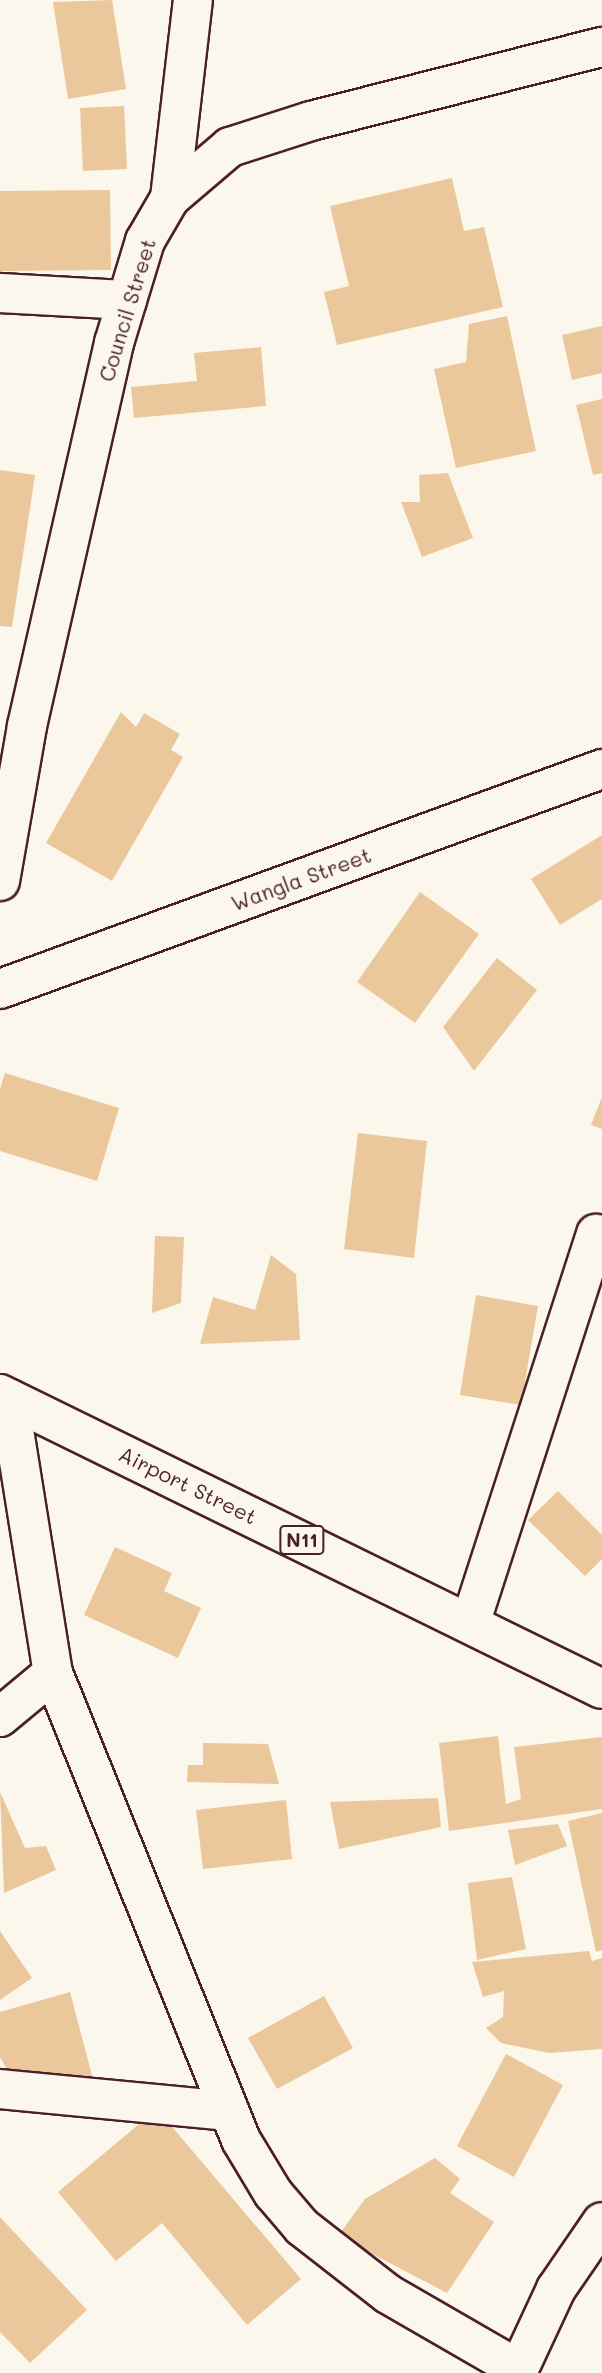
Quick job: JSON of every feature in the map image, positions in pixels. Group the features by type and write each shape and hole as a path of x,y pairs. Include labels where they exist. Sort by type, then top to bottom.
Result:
{"main road":[{"path":"170,198 193,0"},
{"name":"Council Street","path":"0,881 27,726 127,300 145,241 170,198 230,147 602,47"},
{"path":"0,293 127,300"},
{"name":"Wangla Street","path":"0,989 602,769"},
{"path":"471,1621 596,1234"},
{"path":"5,1396 54,1673 228,2111 273,2193 302,2227 388,2294 518,2371 556,2289 602,2221"},
{"name":"Airport Street","path":"5,1396 471,1621 602,1689"},
{"path":"0,1717 54,1673"},
{"path":"0,2090 228,2111"}],"building":[{"path":"112,0 126,89 68,99 53,2"},
{"path":"124,106 127,169 83,171 80,108"},
{"path":"452,178 464,231 484,227 503,307 337,345 324,292 349,286 330,206"},
{"path":"110,190 111,270 0,271 0,191"},
{"path":"507,316 536,451 456,468 434,369 466,362 469,324"},
{"path":"602,326 602,373 572,380 562,335"},
{"path":"261,347 266,406 134,418 131,387 197,381 194,353"},
{"path":"602,399 602,473 593,475 576,405"},
{"path":"0,470 35,475 12,627 0,626"},
{"path":"448,473 473,538 422,557 401,502 420,502 419,475"},
{"path":"121,712 136,727 144,713 180,734 171,750 183,757 112,881 46,843"},
{"path":"602,835 602,899 560,925 531,879"},
{"path":"420,892 479,934 415,1023 357,982"},
{"path":"497,958 537,990 474,1071 443,1027"},
{"path":"5,1073 119,1108 97,1181 0,1151 0,1089"},
{"path":"602,1097 602,1129 591,1125"},
{"path":"358,1133 427,1141 414,1258 344,1249"},
{"path":"155,1236 184,1237 181,1303 152,1313"},
{"path":"271,1255 296,1274 300,1340 200,1344 213,1297 255,1310"},
{"path":"476,1295 538,1306 521,1405 460,1395"},
{"path":"558,1491 602,1535 602,1559 585,1576 528,1520"},
{"path":"115,1547 172,1573 164,1591 201,1608 178,1658 84,1615"},
{"path":"498,1736 506,1804 521,1799 514,1747 602,1737 602,1809 449,1831 439,1743"},
{"path":"203,1743 268,1744 279,1784 187,1782 188,1765 203,1765"},
{"path":"0,1792 25,1848 46,1846 56,1870 4,1893"},
{"path":"438,1798 441,1827 339,1849 330,1802"},
{"path":"286,1800 292,1859 203,1869 196,1810"},
{"path":"602,1813 602,1950 596,1952 568,1821"},
{"path":"558,1824 567,1846 515,1865 508,1830"},
{"path":"512,1877 526,1949 477,1960 468,1883"},
{"path":"0,1931 32,1978 0,2000"},
{"path":"589,1951 592,1961 602,1958 602,2049 549,2053 501,2043 486,2028 503,2017 504,1991 483,1997 472,1962"},
{"path":"70,1992 95,2087 32,2083 30,2070 13,2080 0,2057 0,2012"},
{"path":"324,1996 353,2048 277,2089 248,2038"},
{"path":"506,2054 563,2085 514,2177 457,2146"},
{"path":"157,2109 301,2279 247,2325 162,2223 116,2261 58,2192"},
{"path":"435,2158 460,2179 450,2193 494,2222 447,2293 338,2236 365,2199"},
{"path":"0,2217 87,2310 30,2363 0,2332"}]}
